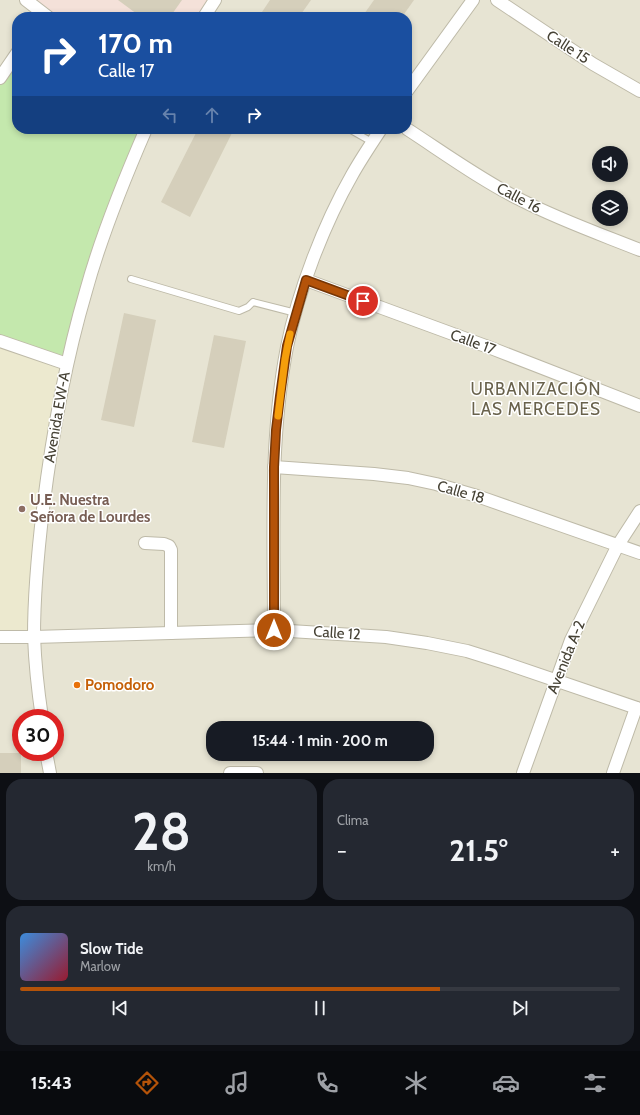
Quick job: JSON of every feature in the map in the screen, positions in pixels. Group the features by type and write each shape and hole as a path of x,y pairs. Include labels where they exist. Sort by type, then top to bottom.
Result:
{"street":[{"path":"26,0 40,12"},
{"path":"207,12 215,0"},
{"path":"412,84 472,0"},
{"name":"Calle 15","path":"497,0 593,64 640,91"},
{"path":"0,78 12,60"},
{"name":"Calle 16","path":"412,132 520,200 553,216 640,250"},
{"name":"Avenida EW-A","path":"41,709 34,637 36,586 46,482 55,423 67,364 101,242 144,134"},
{"path":"274,630 274,467 281,389 287,346 306,280 332,213 352,175 378,134"},
{"name":"Calle 17","path":"306,280 491,348 640,406"},
{"path":"0,341 67,364"},
{"name":"Calle 18","path":"274,467 374,474 408,478 436,484 477,496 640,553"},
{"name":"Avenida A-2","path":"523,773 571,640 618,545 640,511"},
{"path":"145,543 164,544 169,546 171,550 171,633"},
{"name":"Calle 12","path":"0,637 274,630 386,637 467,651 638,708"},
{"path":"613,773 638,708"},
{"path":"48,761 50,773"},
{"path":"230,773 257,773"}],"lane":[{"path":"358,134 372,142"},
{"path":"131,279 240,311 248,307 253,302 296,313"}],"shaded area":[{"path":"0,0 640,0 640,773 0,773"},
{"path":"26,0 215,0 207,12 42,12"},
{"name":"U.E. Nuestra Señora de Lourdes","path":"0,341 67,364 55,423 34,637 0,637"}],"green space":[{"path":"12,60 12,134 144,134 67,364 0,341 0,78"}],"building":[{"path":"118,0 182,0 174,12 134,12"},
{"path":"270,0 311,0 303,12 262,12"},
{"path":"374,0 414,0 406,12 366,12"},
{"path":"195,134 232,134 190,217 161,202"},
{"path":"124,313 156,320 134,427 101,420"},
{"path":"214,335 246,341 224,448 192,442"},
{"path":"0,753 12,753 12,761 21,761 21,773 0,773"}],"slow traffic":[{"path":"278,416 285,359 290,334"}],"place":[{"name":"U.E. Nuestra Señora de Lourdes","path":"22,509"},
{"name":"Pomodoro","path":"77,685"}],"district":[{"name":"URBANIZACIÓN LAS MERCEDES","path":"536,399"}],"route":[{"path":"274,630 274,467 276,430 287,346 306,280 363,301"}]}
